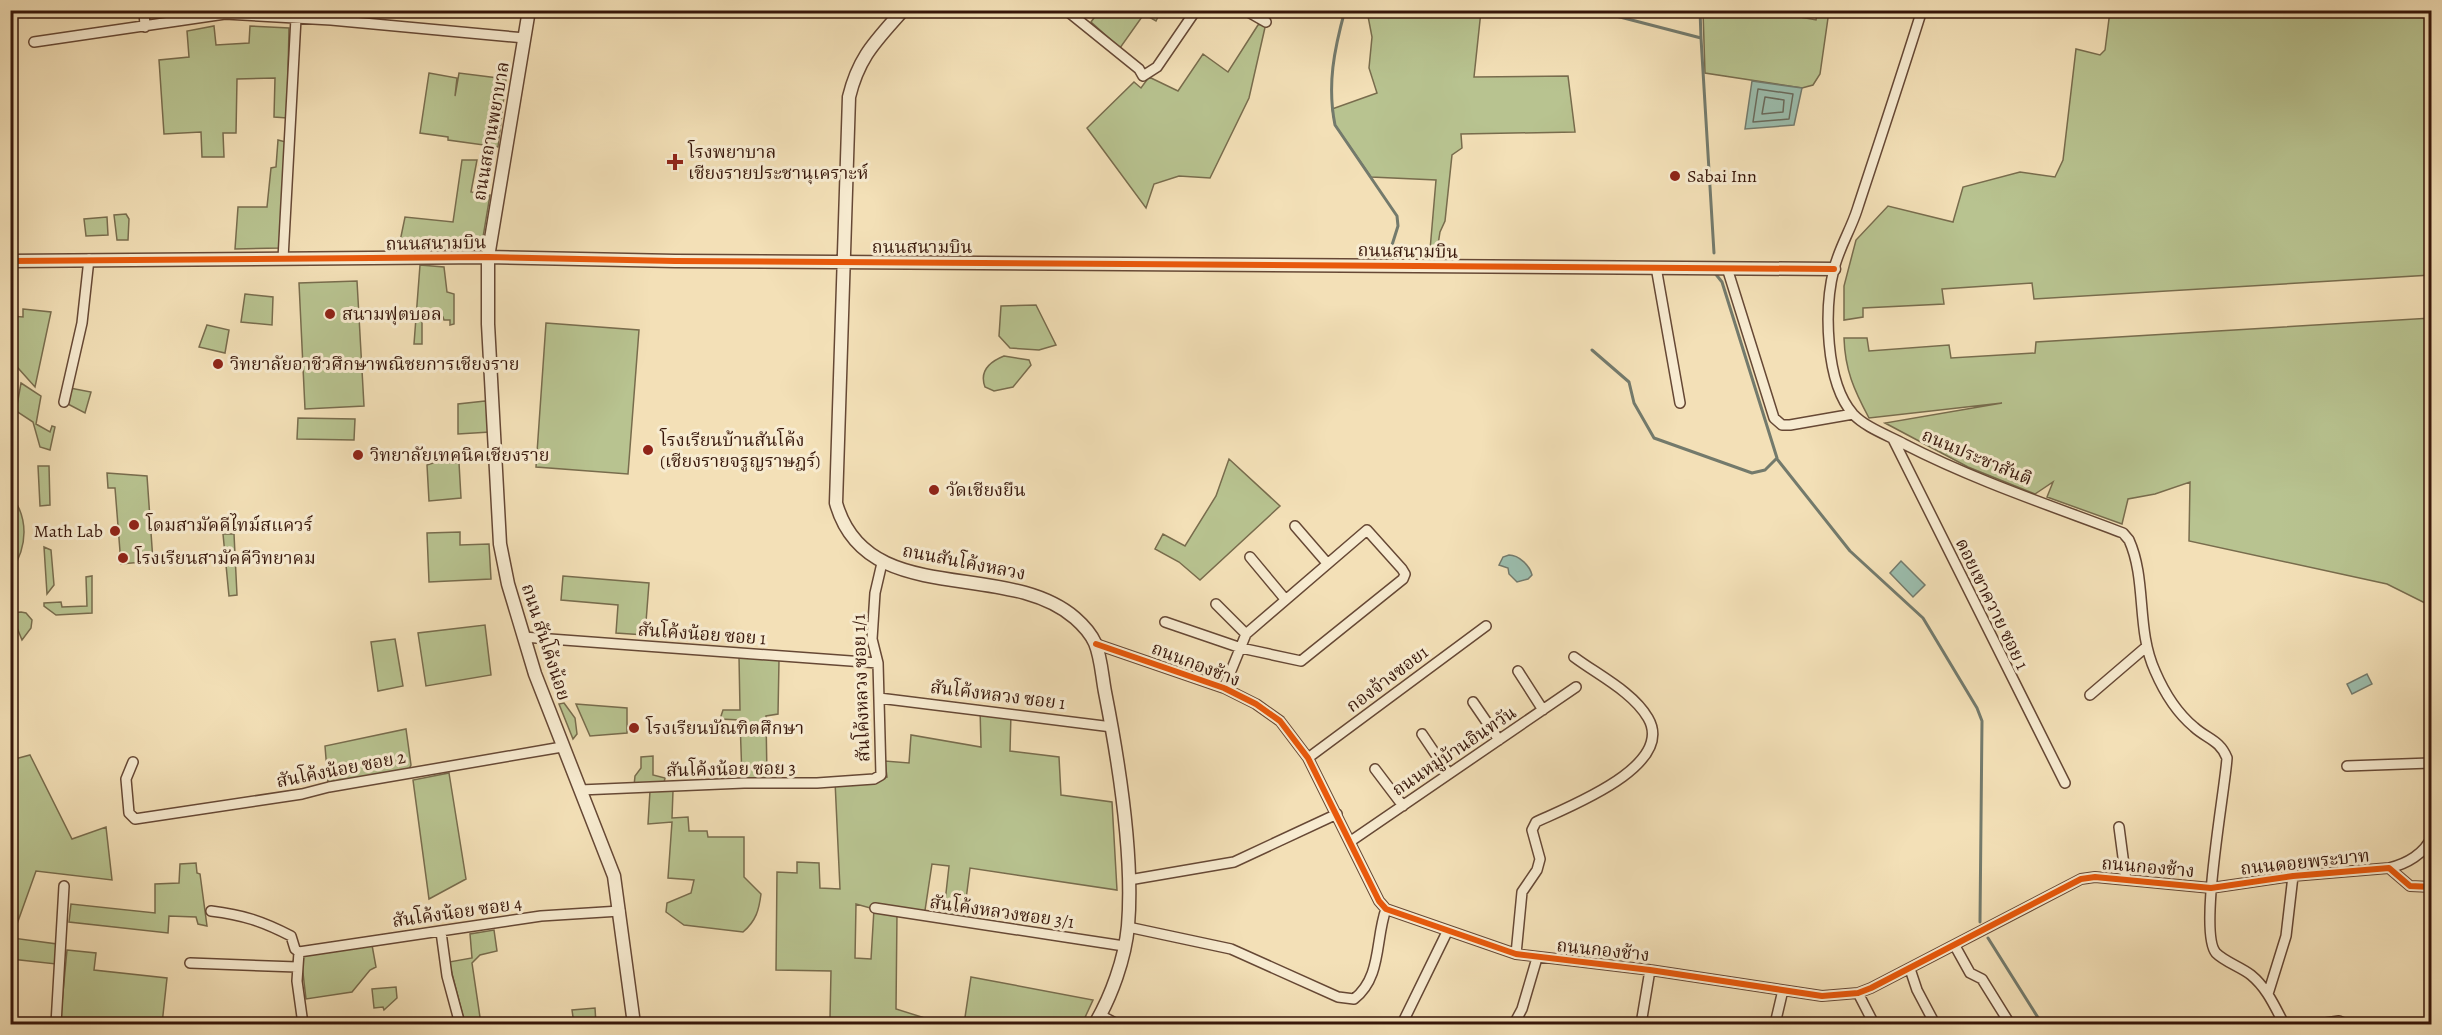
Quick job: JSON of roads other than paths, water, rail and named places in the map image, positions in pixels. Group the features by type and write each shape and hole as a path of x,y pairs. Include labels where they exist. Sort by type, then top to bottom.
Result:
{"street":[{"path":"144,10 145,27"},
{"name":"ถนนสถานพยาบาล","path":"488,257 529,10"},
{"name":"ถนนสันโค้งหลวง","path":"903,10 863,56 855,72 849,97 836,503 841,519 850,535 882,563 933,576 1019,590 1047,600 1075,618 1096,644 1112,726 1129,880 1128,927 1124,946 1098,1020"},
{"path":"1066,10 1139,69 1143,76 1157,67 1196,10"},
{"path":"1245,10 1266,22"},
{"name":"ถนนประชาสันติ","path":"1922,10 1856,214 1834,268 1830,302 1830,343 1834,375 1840,395 1853,414 1893,438 1978,479 2123,533 2132,547 2146,647 2169,700 2195,728 2222,746 2227,758 2211,888 2211,943 2216,953 2252,976 2268,994 2284,1024"},
{"path":"34,42 225,14 525,38"},
{"path":"283,259 296,18"},
{"name":"ถนนสนามบิน","path":"10,261 488,257 1834,268"},
{"name":"ถนน สันโค้งน้อย","path":"488,257 488,324 500,544 523,637 562,747 605,849 620,911 634,1024"},
{"path":"63,402 82,323 89,259"},
{"path":"1656,267 1680,403"},
{"path":"1727,268 1774,418 1782,425 1790,425 1853,414"},
{"name":"ดอยเขาควาย ซอย 1","path":"1893,438 2065,783"},
{"path":"1295,526 1327,563"},
{"path":"1165,622 1241,648 1301,661 1405,574 1367,530 1246,634 1241,648 1224,688"},
{"path":"1250,557 1285,599"},
{"name":"สันโค้งหลวง ซอย 1/1","path":"881,776 878,663 872,639 875,593 882,563"},
{"path":"1216,604 1246,634"},
{"name":"กองจ้างซอย1","path":"1308,758 1486,626"},
{"name":"สันโค้งน้อย ซอย 1","path":"523,637 878,663"},
{"name":"ถนนกองช้าง","path":"1096,644 1224,688 1256,704 1280,721 1308,758 1379,901 1386,909 1516,954 1650,970 1822,996 1858,993 1955,946 2071,882 2095,877 2211,888"},
{"path":"2090,695 2146,647"},
{"path":"1516,954 1522,892 1537,870 1540,859 1532,831 1536,822 1618,782 1650,749 1653,742 1654,734 1648,719 1635,702 1574,657"},
{"path":"1518,671 1543,710"},
{"name":"ถนนหมู่บ้านอินทวัน","path":"1351,841 1575,687"},
{"name":"สันโค้งหลวง ซอย 1","path":"879,698 1112,726"},
{"path":"1473,702 1499,740"},
{"path":"1422,734 1449,774"},
{"name":"สันโค้งน้อย ซอย 2","path":"133,762 126,773 129,813 135,819 302,794 329,787 562,747"},
{"path":"2347,766 2430,763 2432,775"},
{"path":"1375,769 1403,806"},
{"name":"สันโค้งน้อย ซอย 3","path":"580,790 744,783 817,783 874,779 881,776"},
{"path":"1129,880 1234,862 1337,814"},
{"path":"2119,827 2126,880"},
{"path":"2389,868 2412,859 2432,836"},
{"name":"ถนนดอยพระบาท","path":"2211,888 2293,876 2389,868 2410,886 2432,887"},
{"path":"2268,994 2286,936 2293,876"},
{"path":"56,1024 64,886"},
{"name":"สันโค้งหลวงซอย 3/1","path":"874,908 1124,946"},
{"path":"1128,927 1231,949 1338,997 1354,999 1367,989 1376,963 1386,909"},
{"path":"211,911 245,915 291,936 295,949 299,952 297,967 303,1024"},
{"name":"สันโค้งน้อย ซอย 4","path":"299,952 541,916 620,911"},
{"path":"441,932 447,976 460,1024"},
{"path":"1402,1024 1447,932"},
{"path":"1955,946 1970,973 1982,979 2010,1024"},
{"path":"1514,1024 1522,1009 1537,958"},
{"path":"190,963 297,967"},
{"path":"1910,969 1917,990 1935,1024"},
{"path":"1641,1024 1650,970"},
{"path":"1774,1024 1783,990"},
{"path":"1858,993 1874,1024"},
{"path":"1098,1020 1117,1024"},
{"path":"2318,1024 2339,1021 2346,1024"}],"water":[{"path":"1752,81 1802,88 1794,125 1745,129"},
{"path":"1509,555 1517,557 1526,565 1532,575 1528,579 1517,582 1509,574 1508,568 1499,565 1503,557"},
{"path":"1901,561 1925,585 1913,597 1890,573"},
{"path":"2367,674 2372,684 2352,694 2347,684"}],"waterway":[{"path":"1345,10 1333,68 1332,96 1335,125 1397,216 1398,226 1392,245"},
{"path":"1593,10 1701,38 1714,253"},
{"path":"1700,10 1701,38"},
{"path":"1592,350 1629,382 1634,403 1654,438 1752,473 1765,470 1777,458 1722,282 1714,272"},
{"path":"1777,459 1850,551 1923,618 1977,708 1982,721 1980,922"},
{"path":"1988,938 2042,1024"}],"place":[{"name":"โรงพยาบาล เชียงรายประชานุเคราะห์","path":"675,162"},
{"name":"Sabai Inn","path":"1675,176"},
{"name":"สนามฟุตบอล","path":"330,314"},
{"name":"วิทยาลัยอาชีวศึกษาพณิชยการเชียงราย","path":"218,364"},
{"name":"โรงเรียนบ้านสันโค้ง (เชียงรายจรูญราษฎร์)","path":"648,450"},
{"name":"วิทยาลัยเทคนิคเชียงราย","path":"358,455"},
{"name":"วัดเชียงยืน","path":"934,490"},
{"name":"โดมสามัคคีไทม์สแควร์","path":"134,525"},
{"name":"Math Lab","path":"115,531"},
{"name":"โรงเรียนสามัคคีวิทยาคม","path":"123,558"},
{"name":"โรงเรียนบัณฑิตศึกษา","path":"634,728"}]}
